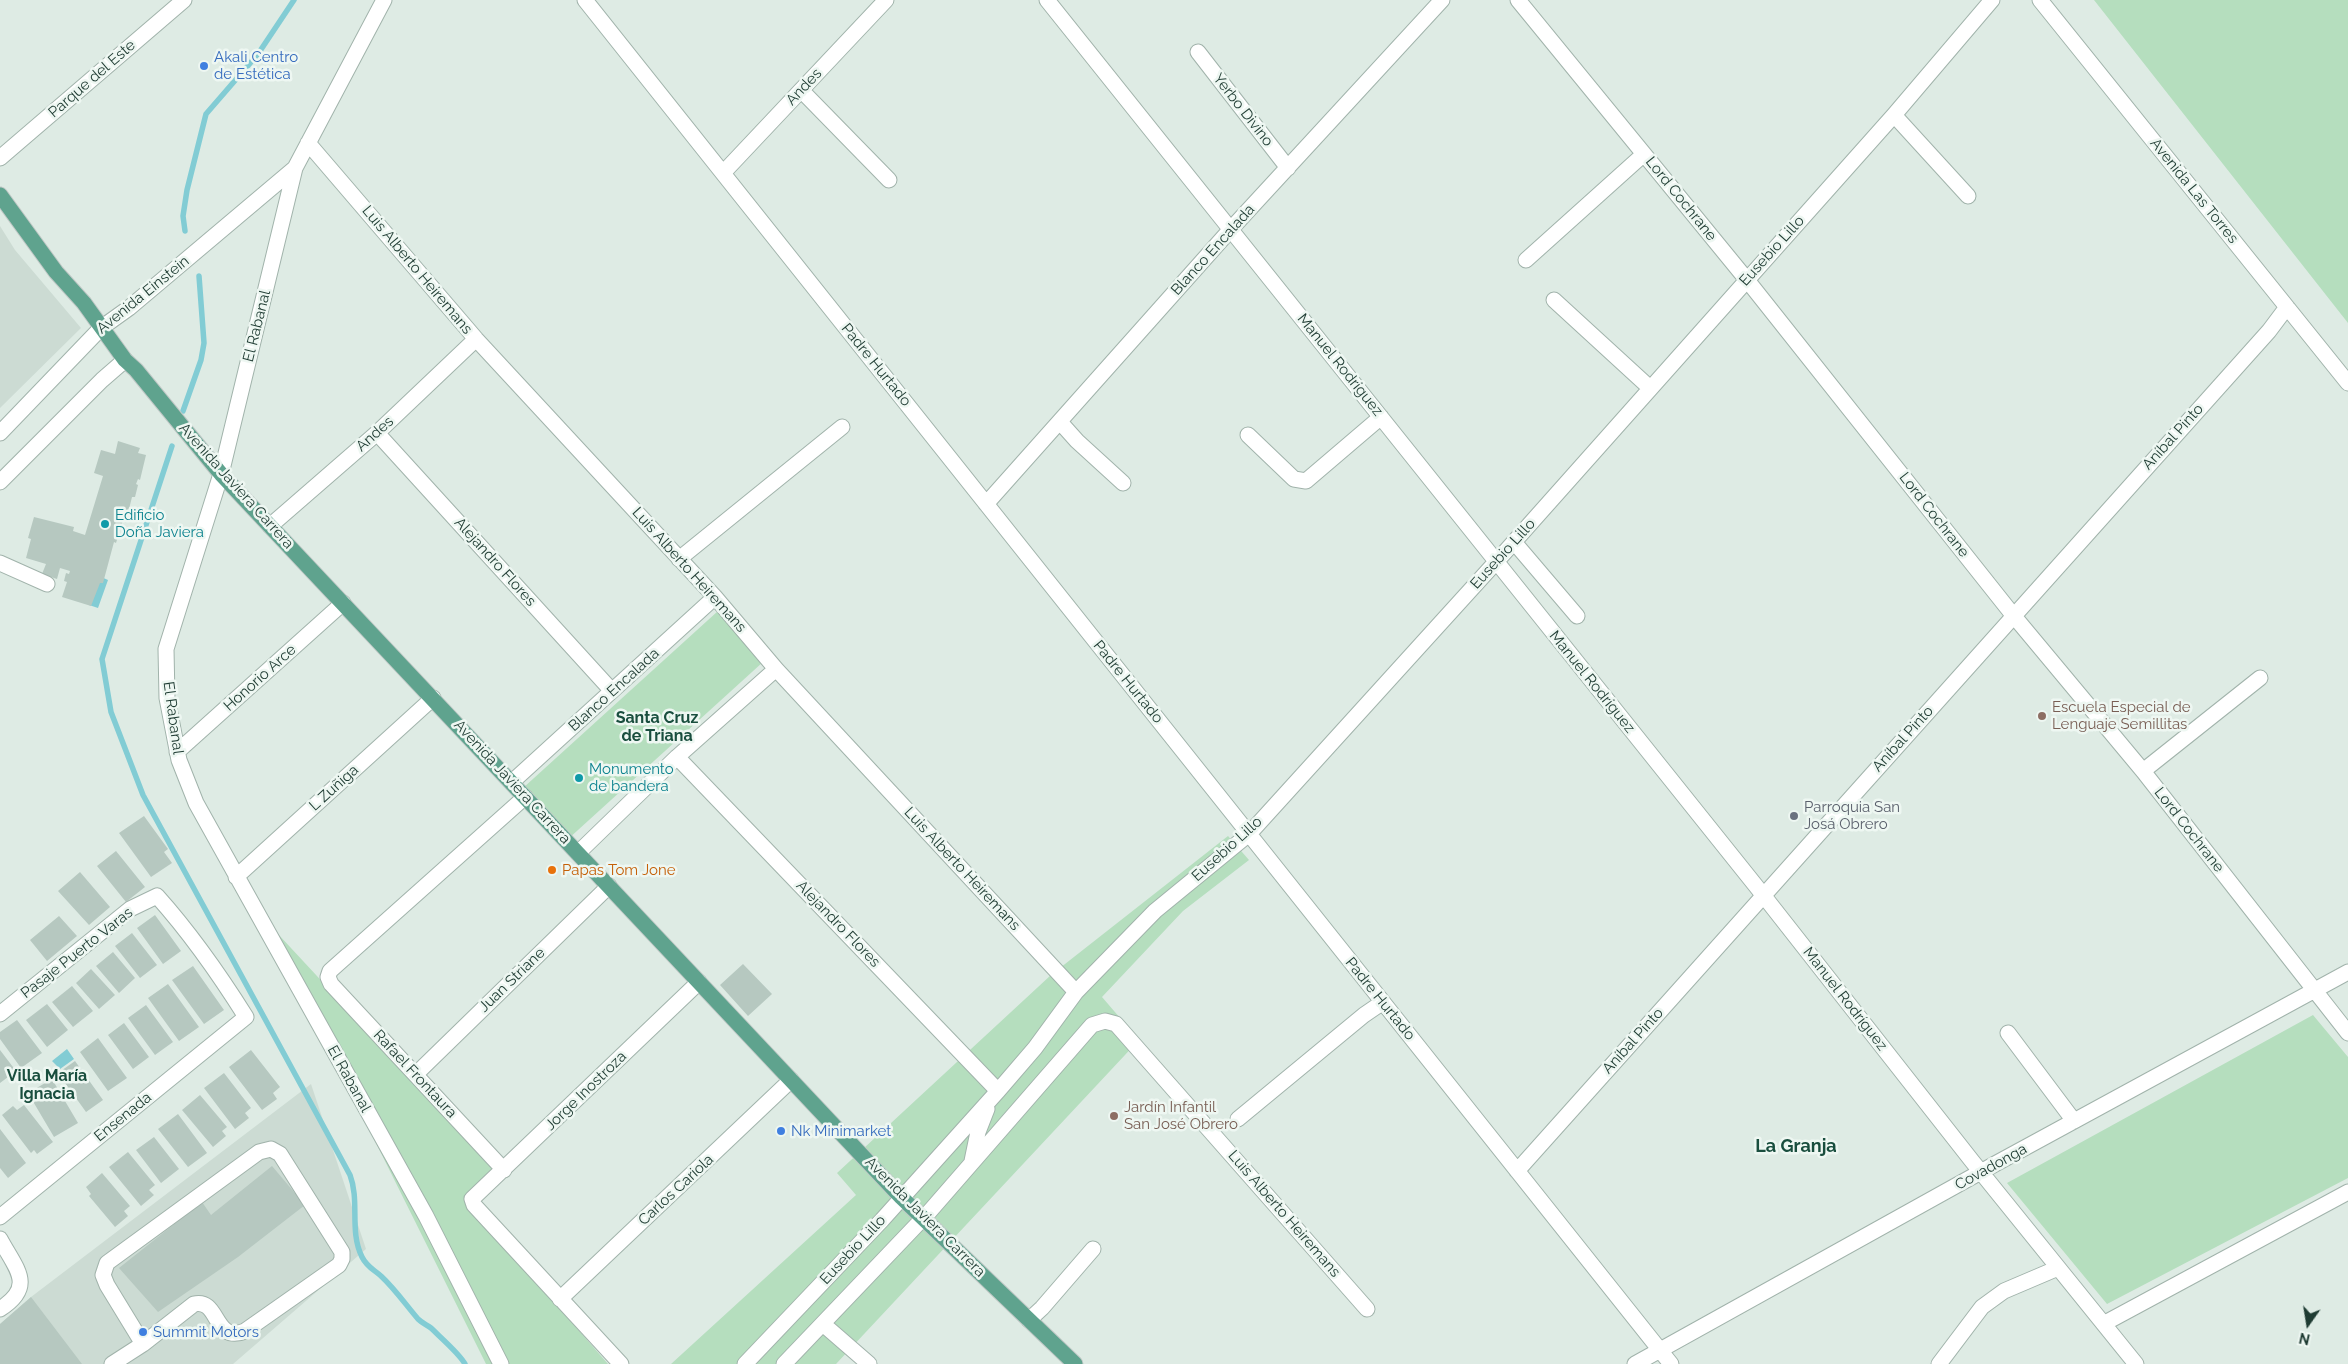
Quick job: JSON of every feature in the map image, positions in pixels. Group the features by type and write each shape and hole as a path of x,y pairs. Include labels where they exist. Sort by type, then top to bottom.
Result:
{"main road":[{"name":"Avenida Javiera Carrera","path":"0,195 56,272 84,303 125,360 136,370 221,474 901,1197 1075,1364"}],"street":[{"name":"Parque del Este","path":"0,158 184,0"},
{"name":"El Rabanal","path":"384,0 295,168 221,474 166,649 167,698 177,752 196,803 236,878 426,1216 501,1364"},
{"name":"Padre Hurtado","path":"585,0 1671,1364"},
{"name":"Andes","path":"723,173 886,0"},
{"name":"Manuel Rodríguez","path":"1047,0 1764,895 1981,1172 2136,1364"},
{"name":"Blanco Encalada","path":"986,504 1231,229 1442,0"},
{"name":"Lord Cochrane","path":"1518,0 1747,280 2013,615 2143,771 2348,1032"},
{"name":"Eusebio Lillo","path":"745,1364 998,1091 1035,1048 1076,992 1155,911 1249,834 1514,542 1894,115 1992,0"},
{"name":"Avenida Las Torres","path":"2040,0 2348,383"},
{"name":"Yerbo Divino","path":"1198,52 1288,168"},
{"path":"801,90 889,180"},
{"path":"1894,115 1968,196"},
{"name":"Luis Alberto Heiremans","path":"308,142 476,339 715,597 776,669 1076,992"},
{"path":"1526,260 1644,154"},
{"name":"Avenida Einstein","path":"0,432 101,328 129,308 295,168"},
{"path":"1554,300 1650,388"},
{"name":"Aníbal Pinto","path":"1517,1171 2269,331 2287,306"},
{"name":"Andes","path":"270,526 377,433 476,339"},
{"path":"0,482 102,380 125,360"},
{"path":"1248,435 1294,478 1306,481 1381,417"},
{"path":"1060,422 1077,441 1123,483"},
{"path":"679,559 842,427"},
{"name":"Alejandro Flores","path":"377,433 612,691"},
{"path":"1514,542 1577,616"},
{"path":"0,563 47,584"},
{"name":"Blanco Encalada","path":"512,782 715,597"},
{"name":"Honorio Arce","path":"177,752 343,603"},
{"path":"578,853 677,757 776,669"},
{"path":"2143,771 2260,678"},
{"name":"L Zuñiga","path":"236,878 433,698"},
{"name":"Alejandro Flores","path":"677,757 998,1091"},
{"name":"Rafael Frontaura","path":"504,1170 331,984 328,977 330,971 525,797"},
{"name":"Juan Striane","path":"416,1074 609,886"},
{"name":"Pasaje Puerto Varas","path":"0,1014 130,909 157,896 182,924 218,972 246,1017"},
{"name":"Covadonga","path":"1636,1364 1981,1172 2348,972"},
{"name":"Jorge Inostroza","path":"560,1299 474,1205 472,1199 699,982"},
{"path":"1238,1119 1382,1002"},
{"name":"Ensenada","path":"0,1217 246,1017"},
{"name":"Luis Alberto Heiremans","path":"1054,1069 1092,1024 1105,1021 1116,1024 1367,1309"},
{"path":"2008,1034 2074,1121"},
{"path":"1035,1048 1054,1069"},
{"name":"Eusebio Lillo","path":"784,1364 924,1217 1054,1069"},
{"name":"Carlos Cariola","path":"560,1299 792,1080"},
{"name":"Eusebio Lillo","path":"972,1162 978,1132 984,1116 998,1091"},
{"path":"112,1364 143,1344 194,1304 206,1305 228,1333 235,1335 240,1333 339,1265 342,1259 342,1252 280,1154 270,1149 259,1152 107,1263 103,1275 107,1285 143,1344"},
{"path":"2105,1324 2348,1192"},
{"path":"0,1239 21,1282 20,1292 12,1301 0,1309"},
{"path":"1029,1320 1093,1250"},
{"path":"1940,1364 1982,1307 2004,1291 2058,1268"},
{"path":"560,1299 621,1364"},
{"path":"824,1324 869,1364"}],"shaded area":[{"path":"0,226 15,250 81,328 0,408"},
{"path":"311,1084 366,1249 233,1364 0,1364 0,1324 31,1297"}],"green space":[{"path":"2094,0 2348,0 2348,323"},
{"path":"718,611 763,662 567,840 523,788"},
{"path":"1228,836 1249,860 1183,911 1102,997 1139,1040 836,1364 671,1364 856,1195 837,1173 1051,975"},
{"path":"265,920 497,1170 466,1201 608,1364 486,1364"},
{"path":"2313,1015 2348,1057 2348,1178 2107,1304 2007,1183"}],"water":[{"path":"99,576 108,580 98,608 89,605"},
{"path":"67,1049 74,1059 60,1069 52,1061"}],"building":[{"name":"Edificio Doña Javiera","path":"118,441 140,448 138,453 146,455 140,480 138,479 136,484 138,485 135,497 132,497 126,521 123,520 116,543 114,542 103,583 100,583 91,606 62,597 67,582 64,581 66,573 69,574 70,571 60,568 57,579 42,574 46,564 26,558 31,539 28,538 34,517 74,527 73,531 85,535 103,476 94,473 101,450 115,454"},
{"path":"144,816 168,849 164,852 172,863 151,877 119,833"},
{"path":"116,851 145,887 126,902 97,866"},
{"path":"80,872 110,907 89,925 58,891"},
{"path":"155,915 181,951 163,964 137,928"},
{"path":"59,916 77,936 47,961 30,940"},
{"path":"132,933 157,965 140,978 115,946"},
{"path":"113,952 135,978 119,993 96,966"},
{"path":"743,964 772,994 748,1016 720,985"},
{"path":"193,966 224,1010 204,1024 172,980"},
{"path":"91,969 115,995 99,1009 76,983"},
{"path":"168,984 199,1027 179,1041 148,998"},
{"path":"72,986 93,1011 73,1027 52,1002"},
{"path":"47,1004 68,1030 47,1047 26,1020"},
{"path":"146,1005 173,1042 155,1055 128,1018"},
{"path":"17,1020 42,1053 21,1068 0,1039 0,1032"},
{"path":"124,1023 149,1057 133,1069 108,1035"},
{"path":"98,1038 127,1078 108,1091 80,1052"},
{"path":"0,1050 16,1071 0,1083"},
{"path":"251,1050 280,1087 273,1093 277,1099 262,1110 229,1067"},
{"path":"75,1061 103,1100 86,1112 58,1073"},
{"path":"224,1073 251,1108 245,1113 249,1118 235,1129 204,1088"},
{"path":"52,1079 78,1123 54,1137 28,1093"},
{"path":"200,1095 227,1127 222,1131 226,1136 213,1147 182,1110"},
{"path":"24,1105 53,1142 37,1154 34,1150 31,1153 2,1115 13,1106 17,1110"},
{"path":"178,1114 207,1153 188,1167 158,1129"},
{"path":"0,1129 26,1163 8,1178 0,1168"},
{"path":"154,1137 179,1169 161,1183 136,1150"},
{"path":"128,1152 155,1185 149,1190 154,1195 141,1206 109,1167"},
{"path":"272,1166 305,1205 238,1257 158,1312 119,1268 202,1202 211,1215"},
{"path":"102,1173 130,1206 124,1211 128,1216 115,1227 89,1196 91,1194 86,1187"},
{"path":"31,1297 82,1364 0,1364 0,1324"}],"waterway":[{"path":"185,231 183,216 187,190 206,114 258,54 294,0"},
{"path":"183,411 201,360 204,343 199,276"},
{"path":"172,446 102,659 111,712 143,795 350,1175 354,1195 356,1237 362,1257 368,1266 391,1286 418,1319 431,1328 459,1355 465,1364"}],"place":[{"name":"Akali Centro de Estética","path":"204,66"},
{"name":"Edificio Doña Javiera","path":"105,524"},
{"name":"Escuela Especial de Lenguaje Semillitas","path":"2042,716"},
{"name":"Monumento de bandera","path":"579,778"},
{"name":"Parroquia San Josá Obrero","path":"1794,816"},
{"name":"Papas Tom Jone","path":"552,870"},
{"name":"Jardín Infantil San José Obrero","path":"1114,1116"},
{"name":"Nk Minimarket","path":"781,1131"},
{"name":"Summit Motors","path":"143,1332"}],"district":[{"name":"Santa Cruz de Triana","path":"657,727"},
{"name":"Villa María Ignacia","path":"47,1085"},
{"name":"La Granja","path":"1796,1147"}]}
